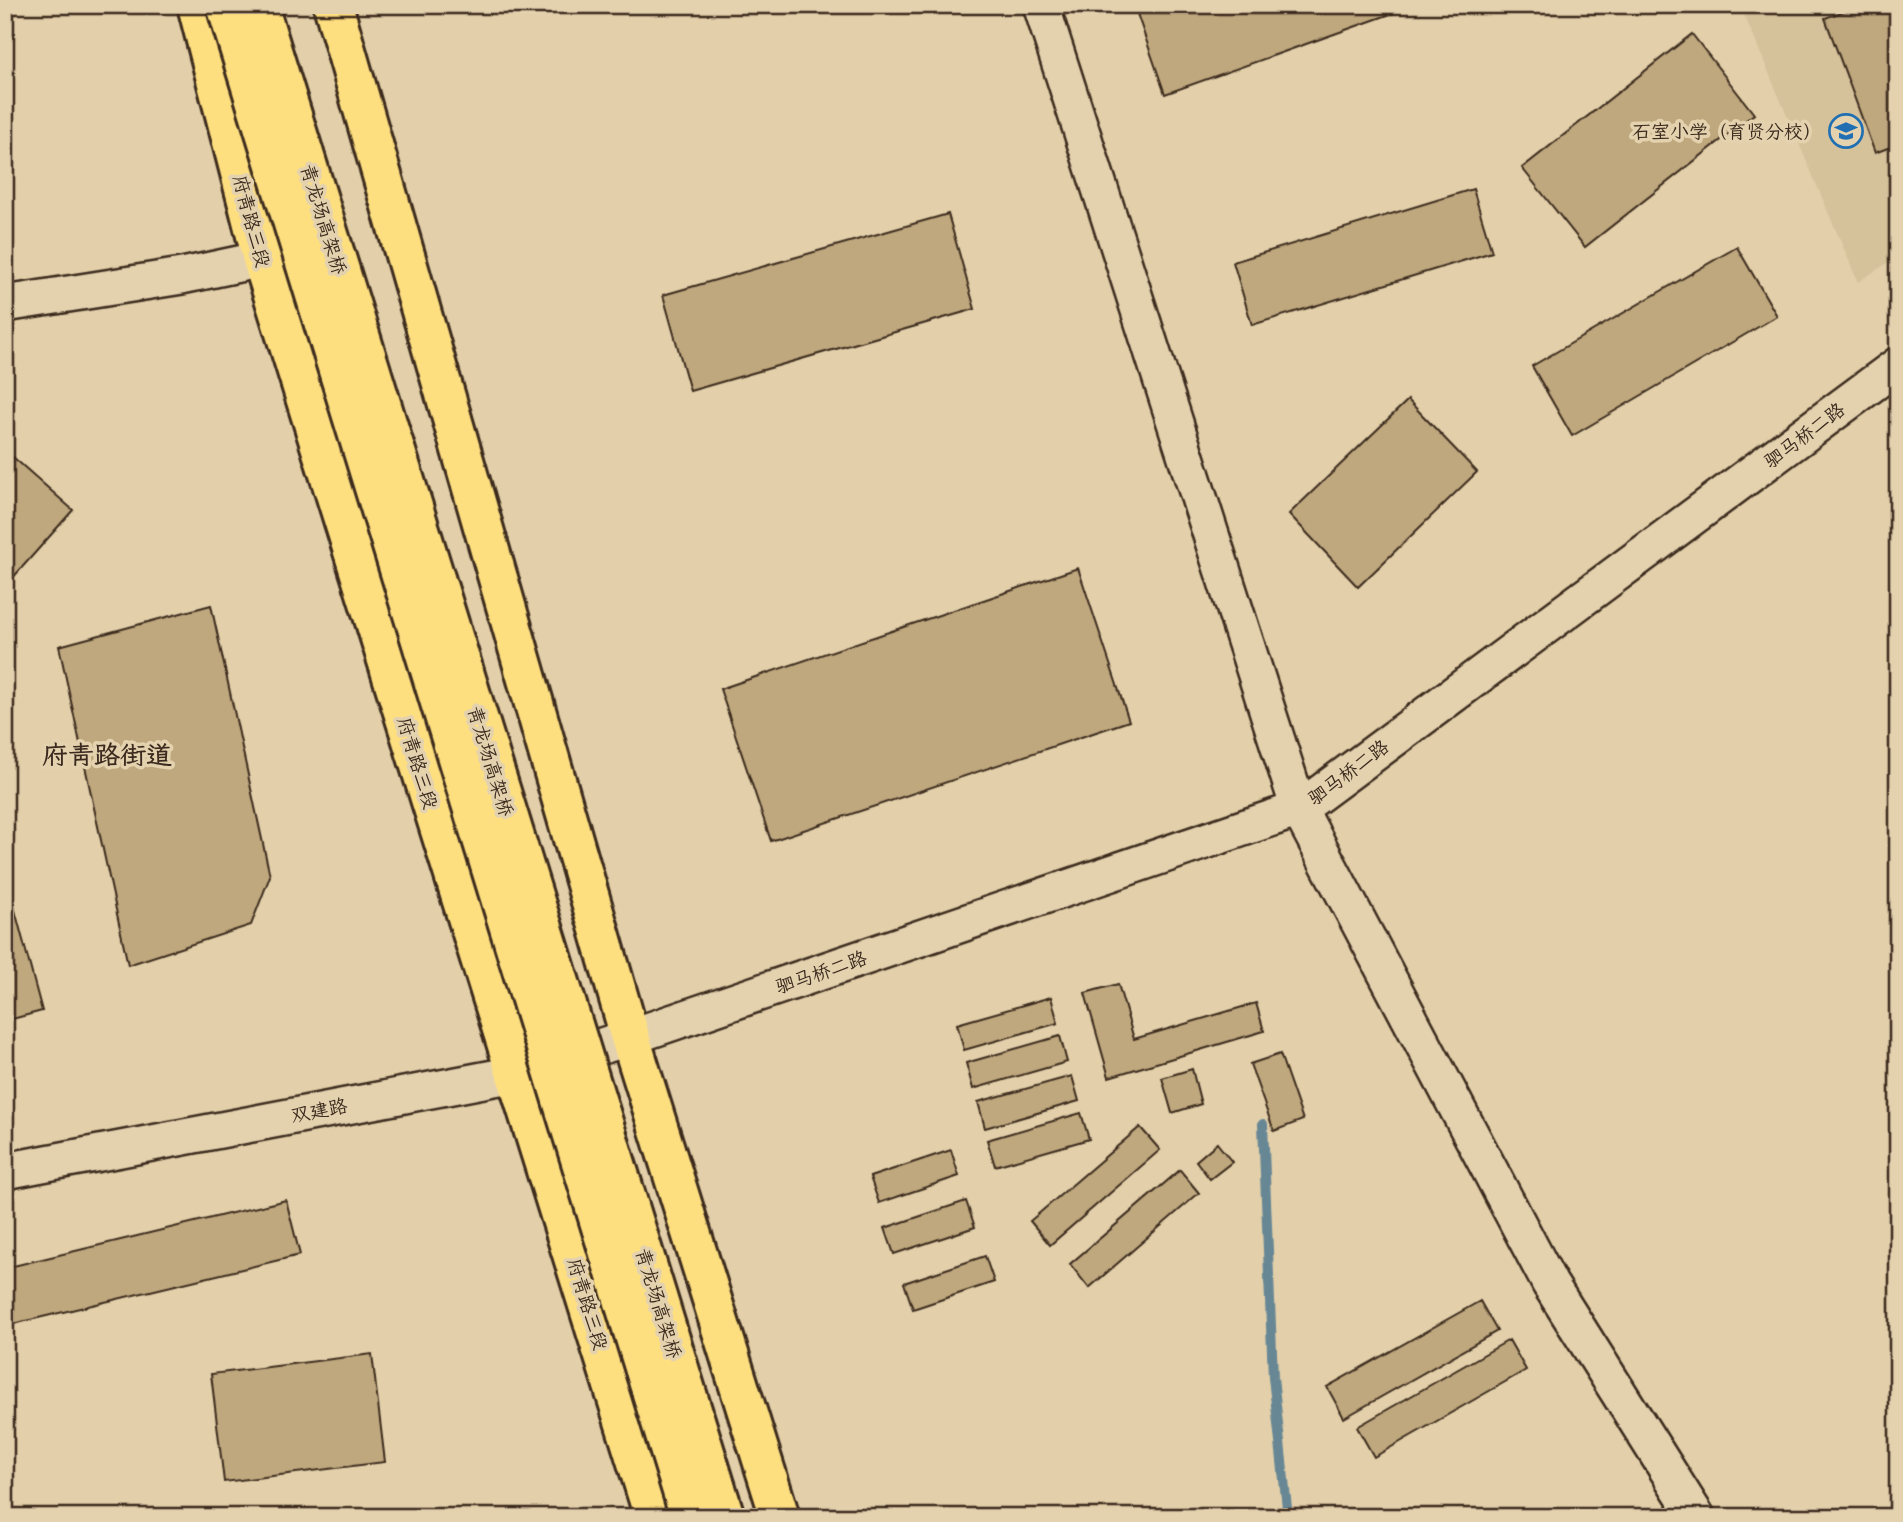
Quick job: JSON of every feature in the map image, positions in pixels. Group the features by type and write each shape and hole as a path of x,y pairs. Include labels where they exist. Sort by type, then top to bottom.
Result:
{"main road":[{"name":"府青路三段","path":"197,5 262,259 654,1517"},
{"name":"青龙场高架桥","path":"226,5 690,1517"},
{"name":"青龙场高架桥","path":"258,5 725,1517"},
{"path":"333,5 630,1037 780,1517"}],"street":[{"path":"1041,5 1299,809 1550,1284 1697,1517"},
{"path":"5,304 182,276 262,259"},
{"name":"驷马桥二路","path":"630,1037 1299,809 1898,365"},
{"name":"双建路","path":"5,1171 515,1074 630,1037"}],"shaded area":[{"name":"石室小学（育贤分校）","path":"1740,5 1898,5 1898,256 1858,282"}],"building":[{"path":"1134,5 1416,5 1165,94"},
{"path":"1860,5 1898,5 1898,144 1875,153 1825,18"},
{"path":"1692,34 1754,114 1585,247 1522,168"},
{"path":"1473,189 1492,252 1252,325 1233,262"},
{"path":"948,214 975,309 690,391 663,295"},
{"path":"1737,247 1777,316 1572,436 1532,366"},
{"path":"1408,400 1477,472 1358,587 1289,514"},
{"path":"5,450 73,510 10,581 5,576"},
{"path":"1078,568 1129,721 771,841 720,689"},
{"path":"211,605 270,876 251,925 128,965 59,646"},
{"path":"5,873 42,1011 5,1021"},
{"path":"1118,984 1134,1039 1256,1003 1264,1031 1109,1077 1085,993"},
{"path":"1051,997 1058,1023 964,1050 957,1024"},
{"path":"1060,1036 1067,1062 973,1089 966,1063"},
{"path":"1280,1054 1303,1120 1274,1131 1250,1064"},
{"path":"1192,1069 1201,1104 1172,1113 1162,1078"},
{"path":"1072,1076 1079,1101 985,1128 978,1102"},
{"path":"1081,1113 1089,1139 995,1166 987,1140"},
{"path":"1140,1127 1160,1150 1050,1245 1030,1221"},
{"path":"1217,1143 1232,1162 1210,1179 1196,1161"},
{"path":"951,1150 959,1176 879,1203 870,1177"},
{"path":"1180,1170 1199,1193 1089,1288 1070,1264"},
{"path":"286,1200 300,1255 5,1326 5,1268"},
{"path":"966,1201 975,1227 894,1254 885,1228"},
{"path":"985,1256 994,1282 913,1309 904,1283"},
{"path":"1480,1301 1497,1331 1344,1418 1327,1387"},
{"path":"1509,1340 1526,1370 1374,1457 1357,1427"},
{"path":"372,1354 385,1462 224,1482 211,1374"}],"waterway":[{"path":"1263,1124 1273,1377 1288,1517"}],"place":[{"name":"石室小学（育贤分校）","path":"1846,131"}],"district":[{"name":"府青路街道","path":"107,755"}]}
